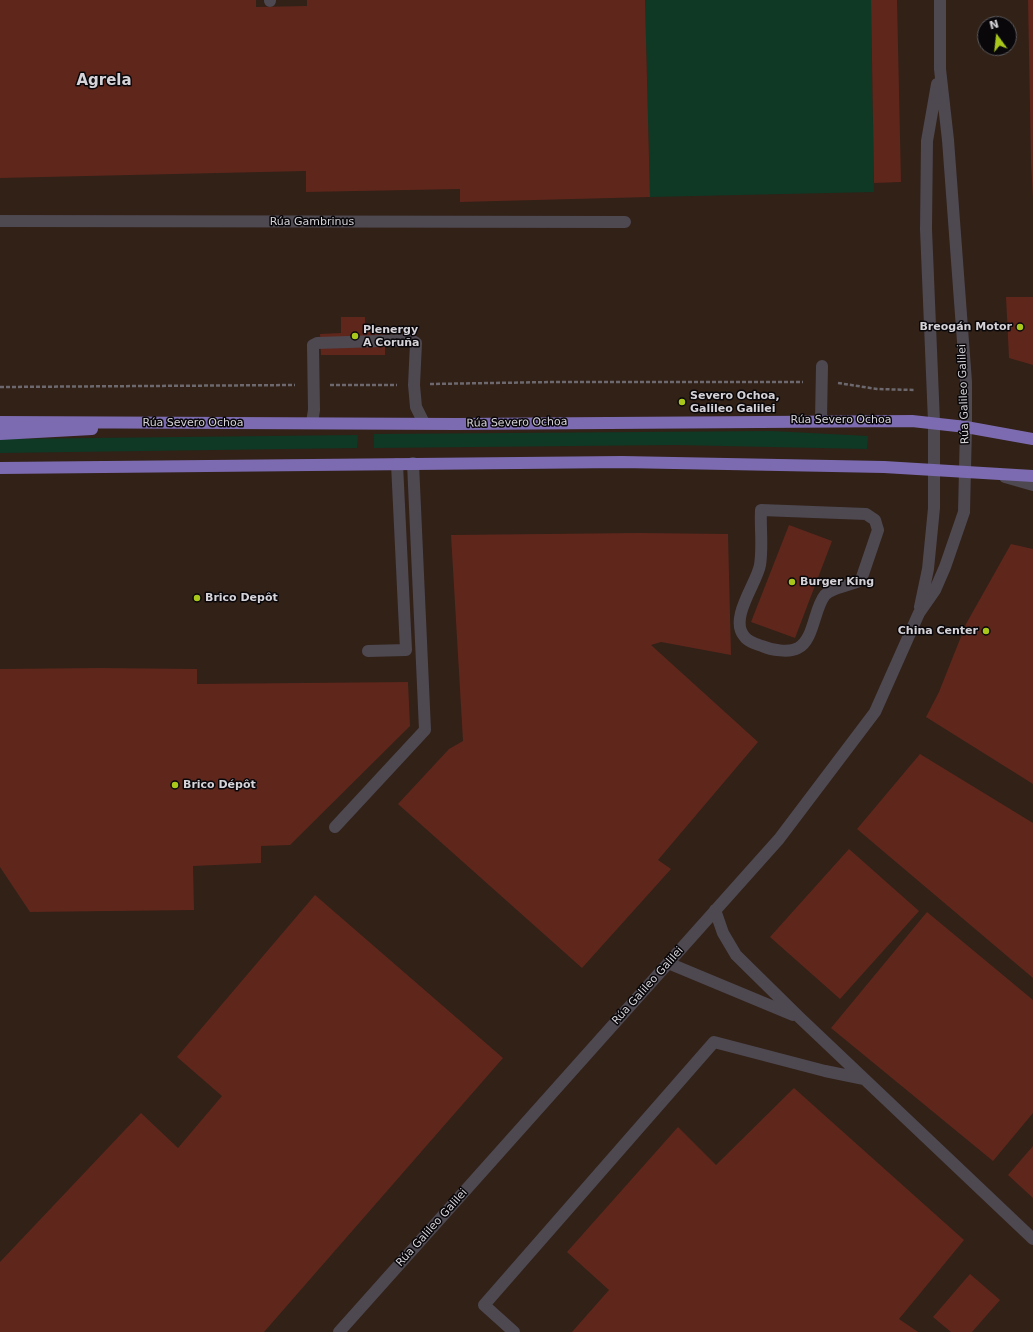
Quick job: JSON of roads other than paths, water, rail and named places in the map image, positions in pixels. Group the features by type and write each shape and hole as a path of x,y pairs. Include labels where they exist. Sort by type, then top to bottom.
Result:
{"main road":[{"name":"Rúa Severo Ochoa","path":"0,422 424,423 821,420 934,422 1033,438"},
{"path":"0,434 61,432 93,429 123,422"},
{"path":"0,468 622,462 966,471 1033,476"}],"street":[{"name":"Rúa Galileo Galilei","path":"339,1332 779,840 875,712 919,613 935,590 946,567 964,512 966,471 966,382 948,140 940,69 940,0"},
{"name":"Rúa Galileo Galilei","path":"919,613 931,545 934,470 934,422 926,229 928,141 940,69"},
{"name":"Rúa Gambrinus","path":"0,221 625,222"},
{"path":"312,423 314,410 313,344 414,340 416,343 414,385 416,407 424,423"},
{"path":"821,420 822,366"},
{"path":"336,827 425,730 413,463"},
{"path":"397,464 406,650"},
{"path":"993,472 1033,486"},
{"path":"761,510 866,514 875,520 878,530 870,556 861,580 851,586 831,590 825,595 805,643 798,649 787,651 768,648 750,641 743,636 740,623 742,611 760,566 761,510"},
{"path":"368,651 406,650 422,660"},
{"path":"715,910 723,933 736,955 864,1079 1033,1238"},
{"path":"668,963 799,1017"},
{"path":"514,1332 484,1305 714,1042 825,1071 864,1079"}],"place":[{"name":"Breogán Motor","path":"1020,327"},
{"name":"Plenergy A Coruña","path":"355,336"},
{"name":"Severo Ochoa, Galileo Galilei","path":"682,402"},
{"name":"Burger King","path":"792,582"},
{"name":"Brico Depôt","path":"197,598"},
{"name":"China Center","path":"986,631"},
{"name":"Brico Dépôt","path":"175,785"}],"district":[{"name":"Agrela","path":"104,81"}]}
